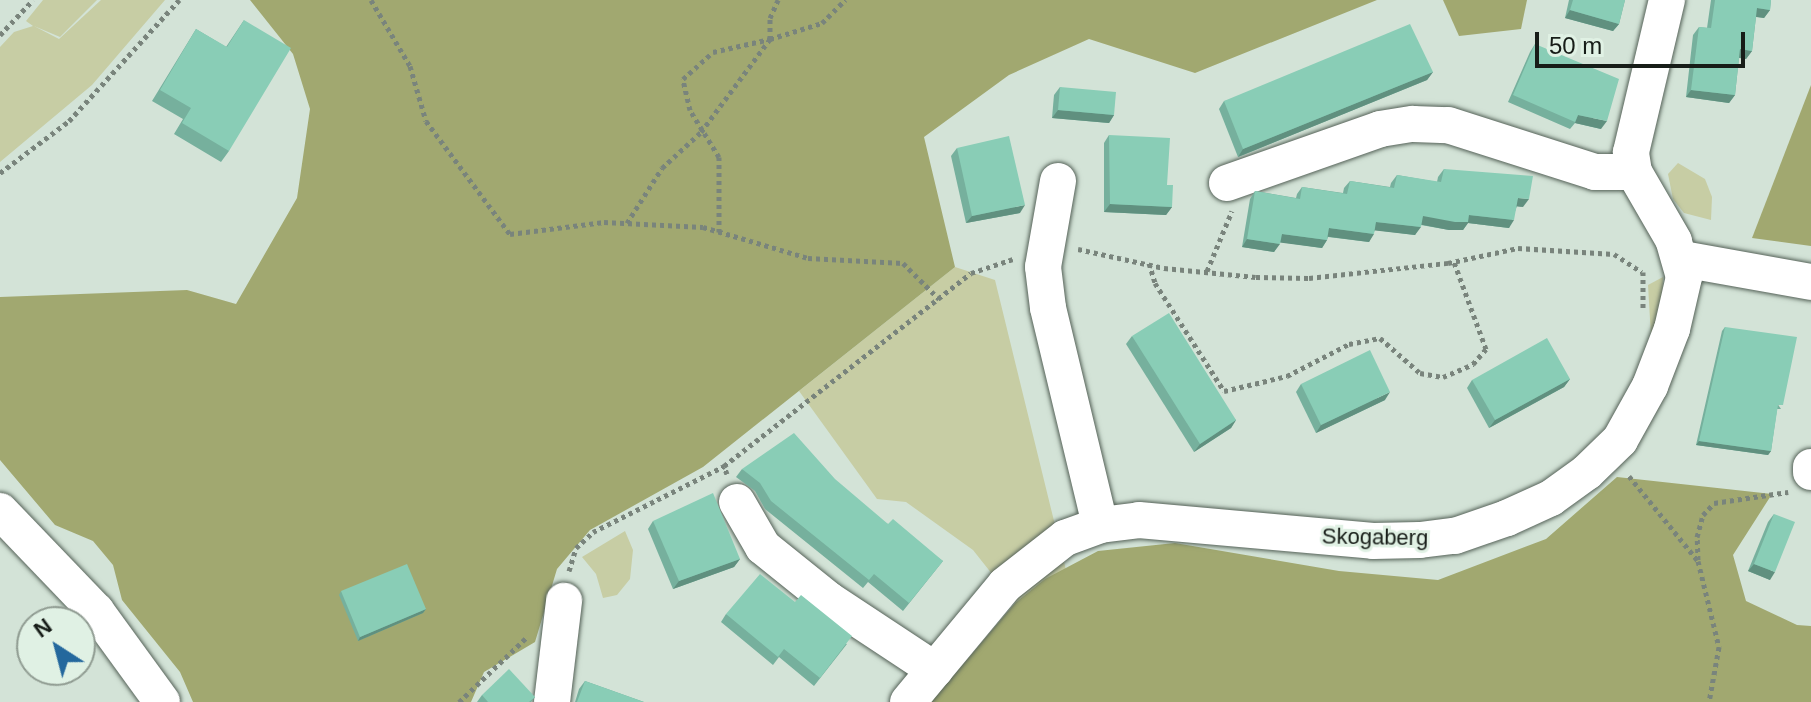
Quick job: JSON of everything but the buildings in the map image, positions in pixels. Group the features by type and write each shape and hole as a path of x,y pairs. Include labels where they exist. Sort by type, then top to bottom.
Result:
{"street":[{"path":"1667,0 1637,122 1634,172 1683,268 1811,282"},
{"path":"1227,183 1380,129 1413,124 1448,125 1595,172 1634,172"},
{"path":"1058,181 1045,252 1059,363 1100,525"},
{"name":"Skogaberg","path":"908,702 1032,560 1065,538 1100,525 1139,520 1373,541 1455,536 1551,498 1620,440 1650,386 1672,329 1683,268"},
{"path":"737,502 763,547 829,600 935,670"},
{"path":"0,511 96,611 162,702"},
{"path":"552,702 564,601"}],"path":[{"path":"1,31 33,0"},
{"path":"0,173 69,121 179,0"},
{"path":"371,0 410,66 426,121 510,234 627,223 719,232 808,258 903,263 939,299"},
{"path":"627,223 662,168 701,132 770,39 770,18 778,0"},
{"path":"719,232 719,157 701,132 683,79 713,52 822,23 845,0"},
{"path":"1207,271 1231,222 1227,183"},
{"path":"459,702 564,601 571,559 582,541 724,466 986,264 1045,252 1102,252 1149,263 1207,271 1309,278 1454,262 1518,248 1614,254 1642,272 1683,268"},
{"path":"1149,263 1155,283 1224,391 1287,376 1349,344 1380,338 1420,373 1443,377 1473,364 1486,349 1454,262"},
{"path":"1642,272 1645,321"},
{"path":"1608,452 1698,561"},
{"path":"724,466 737,502"},
{"path":"1709,702 1719,647 1698,561 1697,537 1703,515 1714,503 1807,476"}],"green space":[{"path":"43,0 97,0 60,37 34,26 59,39 101,0 165,0 92,85 0,162 0,47 14,32 33,26 26,21"},
{"path":"250,0 1377,0 1195,73 1089,39 1009,75 924,137 955,267 703,467 590,530 557,569 535,642 484,672 471,702 193,702 180,672 122,600 113,565 93,541 55,525 0,460 0,297 187,290 236,304 297,198 310,109 293,54"},
{"path":"1443,0 1527,0 1521,29 1459,36"},
{"path":"1811,85 1811,246 1752,238"},
{"path":"1678,163 1705,179 1712,197 1711,220 1684,213 1673,199 1668,174"},
{"path":"955,267 995,280 1066,570 1045,579 1015,603 973,550 906,502 877,499 799,391"},
{"path":"1663,277 1662,304 1651,336 1648,285"},
{"path":"1617,477 1772,494 1733,555 1746,601 1797,625 1811,626 1811,702 931,702 1015,603 1045,579 1098,551 1175,543 1339,571 1438,580 1546,539"},
{"path":"625,531 633,550 630,579 617,595 603,598 596,574 582,557"}]}
